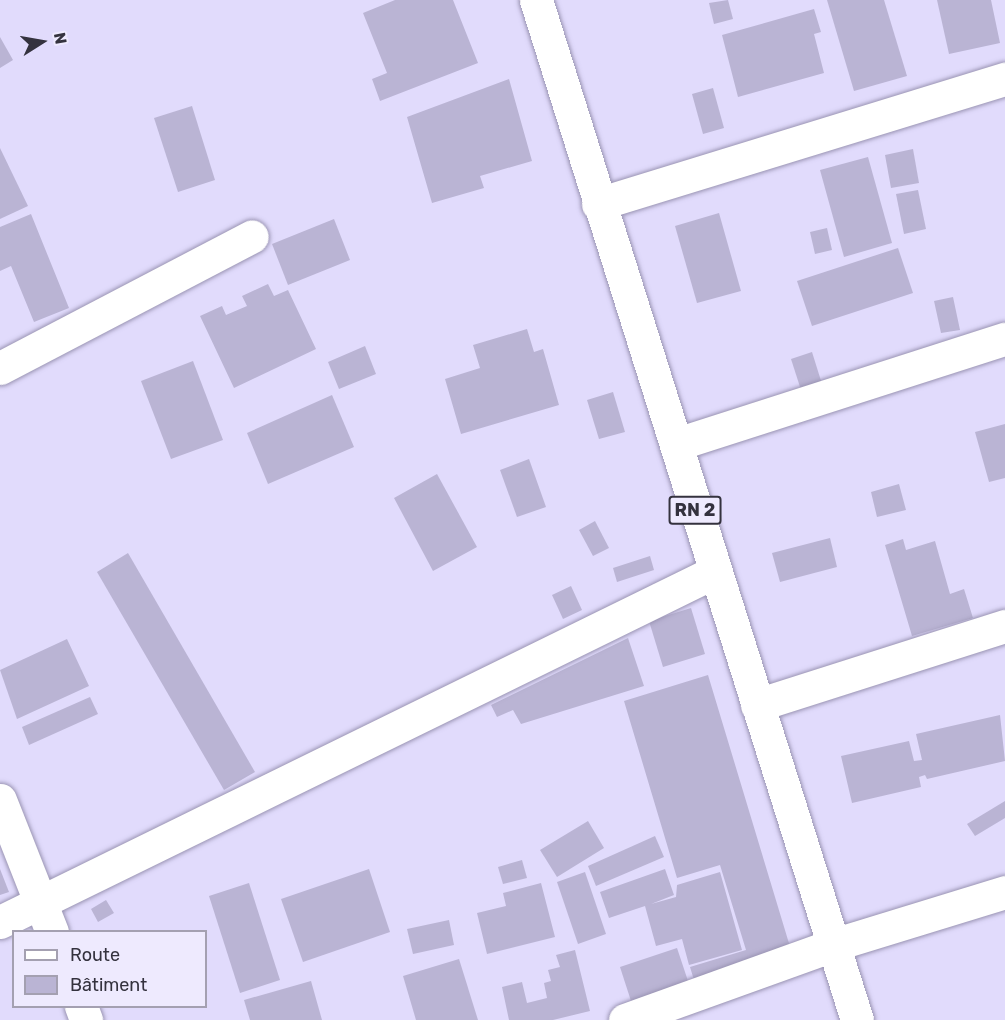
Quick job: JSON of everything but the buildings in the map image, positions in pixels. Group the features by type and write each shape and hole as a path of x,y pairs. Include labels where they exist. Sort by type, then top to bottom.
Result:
{"main road":[{"name":"RN 2","path":"536,0 597,204 677,444 712,573 757,705 857,1020"},
{"path":"597,204 1005,79"},
{"path":"0,369 252,236"},
{"path":"677,444 1005,339"},
{"path":"0,922 46,917 712,573"},
{"path":"757,705 1005,626"},
{"path":"0,800 46,917"},
{"path":"625,1020 832,945 1005,892"}]}
